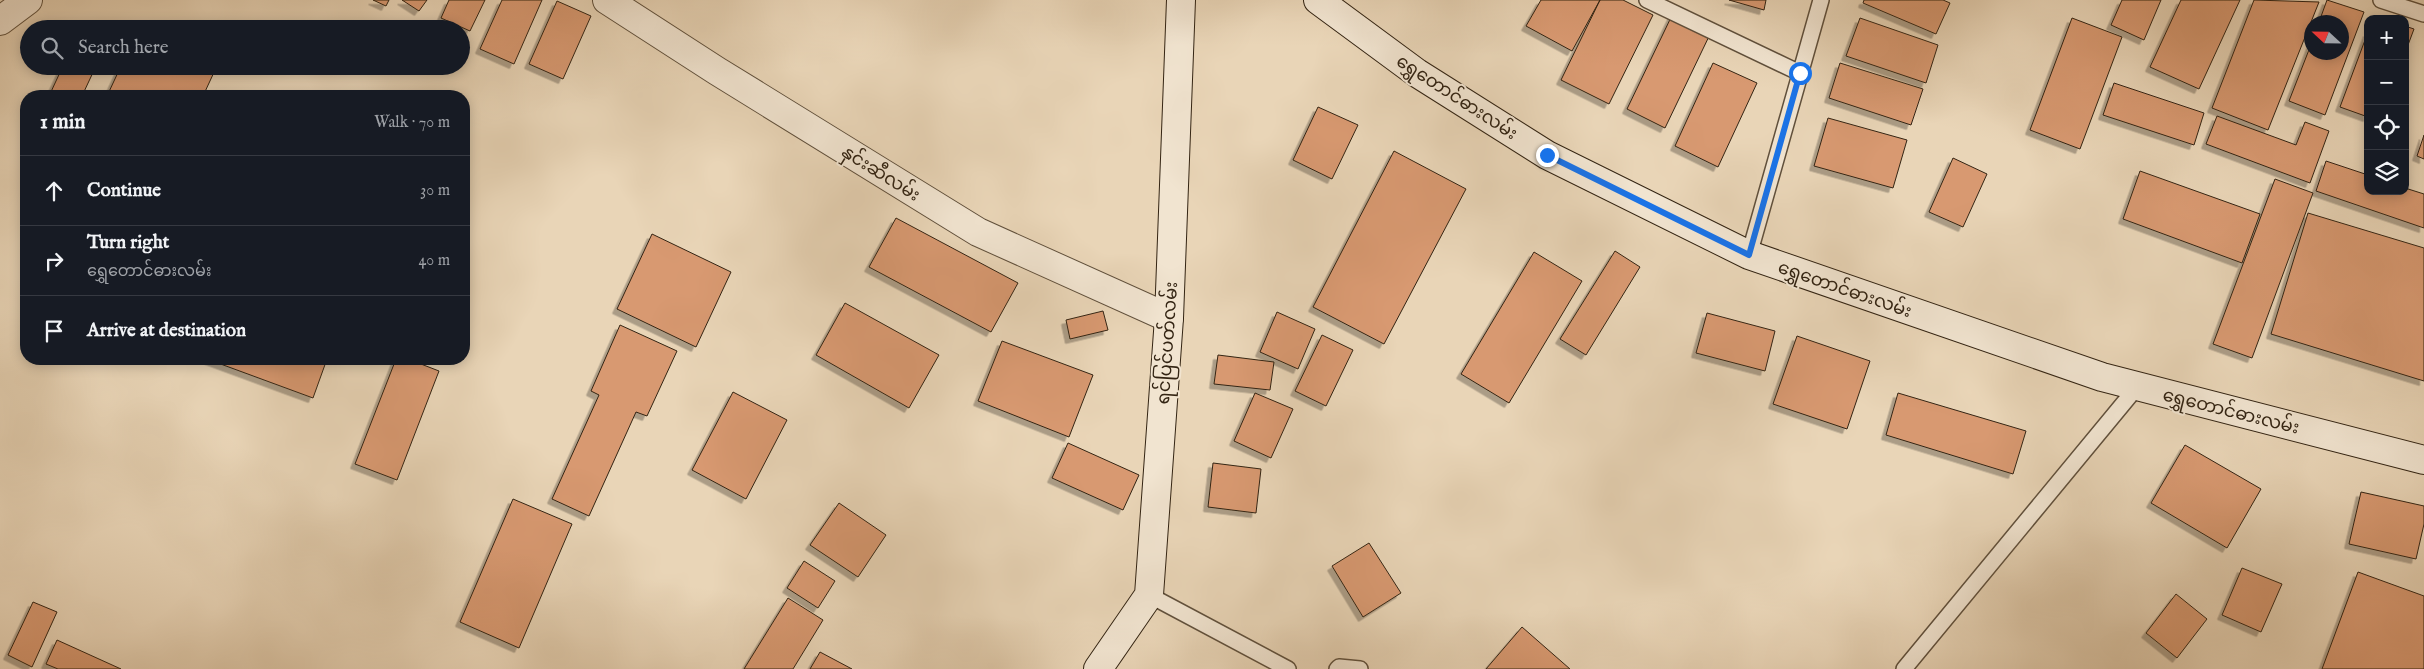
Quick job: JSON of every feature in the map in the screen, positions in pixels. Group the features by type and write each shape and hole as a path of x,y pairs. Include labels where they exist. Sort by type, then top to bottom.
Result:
{"street":[{"path":"0,21 28,0"},
{"name":"နှင်းဆီလမ်း","path":"607,0 717,71 978,232 1169,318"},
{"name":"ရင်ပြင်ပတ်လမ်း","path":"1149,595 1169,318 1182,0"},
{"name":"ရွှေတောင်ဓားလမ်း","path":"1318,0 1417,73 1547,155 1749,255 2092,374 2424,460"},
{"path":"1098,669 1149,595"}],"lane":[{"path":"1647,0 1800,73"},
{"path":"1749,255 1821,0"},
{"path":"2381,0 2424,14"},
{"path":"1904,669 2137,387"},
{"path":"1149,595 1288,669"},
{"path":"1337,669 1339,667 1360,669"}],"building":[{"path":"373,0 389,0 386,6"},
{"path":"402,0 427,0 419,11"},
{"path":"449,0 485,0 470,31 470,20 445,20 441,18"},
{"path":"502,0 542,0 514,64 480,49"},
{"path":"1541,0 1600,0 1572,51 1526,26"},
{"path":"1600,0 1623,0 1653,15 1609,104 1561,80"},
{"path":"1729,0 1766,0 1764,10"},
{"path":"1864,0 1943,0 1950,3 1936,34 1863,3"},
{"path":"2122,0 2161,0 2144,40 2111,25"},
{"path":"2181,0 2240,0 2199,89 2150,67"},
{"path":"2254,0 2319,2 2314,15 2304,15 2304,40 2268,130 2212,108"},
{"path":"2327,0 2364,12 2349,52 2349,15 2322,15"},
{"path":"557,1 591,16 563,79 529,64"},
{"path":"1675,9 1713,28 1665,128 1627,109"},
{"path":"1860,18 1938,45 1926,83 1846,56"},
{"path":"2072,18 2122,37 2080,149 2030,130"},
{"path":"2409,27 2414,29 2409,42"},
{"path":"2364,43 2364,116 2340,107"},
{"path":"2305,60 2346,60 2325,115 2289,101"},
{"path":"1713,63 1757,83 1718,167 1675,146"},
{"path":"1840,63 1923,89 1911,125 1829,98"},
{"path":"59,75 92,75 85,90 52,90"},
{"path":"117,75 213,75 206,90 110,90"},
{"path":"2114,83 2204,113 2194,145 2103,115"},
{"path":"1318,107 1358,125 1332,179 1293,160"},
{"path":"2217,116 2296,145 2305,122 2329,131 2310,183 2206,144"},
{"path":"1828,118 1907,140 1893,188 1814,166"},
{"path":"2424,135 2424,159 2417,156"},
{"path":"1394,151 1466,189 1384,344 1313,307"},
{"path":"1953,158 1987,174 1963,227 1929,212"},
{"path":"2326,161 2364,174 2364,195 2409,195 2409,189 2424,194 2424,228 2316,191"},
{"path":"2140,171 2260,214 2242,263 2123,219"},
{"path":"2275,179 2313,193 2252,358 2213,344"},
{"path":"2308,213 2424,248 2424,381 2271,334"},
{"path":"896,218 1018,283 991,332 869,267"},
{"path":"652,234 731,272 696,347 617,309"},
{"path":"1615,251 1640,267 1586,355 1560,339"},
{"path":"1534,252 1582,281 1509,403 1461,374"},
{"path":"845,303 939,355 909,408 816,355"},
{"path":"1103,311 1108,330 1070,339 1066,320"},
{"path":"1277,312 1315,329 1298,369 1260,352"},
{"path":"1707,313 1775,331 1765,371 1696,353"},
{"path":"620,325 677,351 647,416 636,412 589,516 552,499 599,395 591,391"},
{"path":"1322,335 1353,350 1326,406 1295,391"},
{"path":"1797,336 1870,361 1847,429 1773,404"},
{"path":"1002,341 1093,375 1069,437 978,401"},
{"path":"1218,355 1274,362 1270,390 1214,384"},
{"path":"223,365 325,365 313,398"},
{"path":"394,365 424,365 439,371 397,480 355,464"},
{"path":"733,392 787,420 746,499 692,470"},
{"path":"1255,393 1293,409 1271,458 1234,441"},
{"path":"1898,393 2026,431 2013,474 1886,435"},
{"path":"1068,443 1139,475 1123,510 1052,478"},
{"path":"2185,445 2261,489 2227,548 2151,503"},
{"path":"1213,463 1261,469 1256,513 1208,507"},
{"path":"2361,492 2424,506 2424,524 2416,559 2349,544"},
{"path":"513,499 572,524 519,648 460,622"},
{"path":"839,503 886,535 858,577 810,545"},
{"path":"1369,543 1401,593 1363,617 1332,566"},
{"path":"804,561 835,581 818,608 787,588"},
{"path":"2242,568 2282,584 2261,632 2222,615"},
{"path":"2358,572 2424,596 2424,669 2322,669"},
{"path":"2176,594 2207,619 2177,658 2146,633"},
{"path":"788,598 823,620 793,669 744,669"},
{"path":"33,602 57,612 32,667 8,655"},
{"path":"1522,627 1570,669 1486,669"},
{"path":"57,640 121,669 58,669 46,664"},
{"path":"820,652 852,669 810,669"}],"route":[{"path":"1547,155 1749,255 1800,73"}]}
